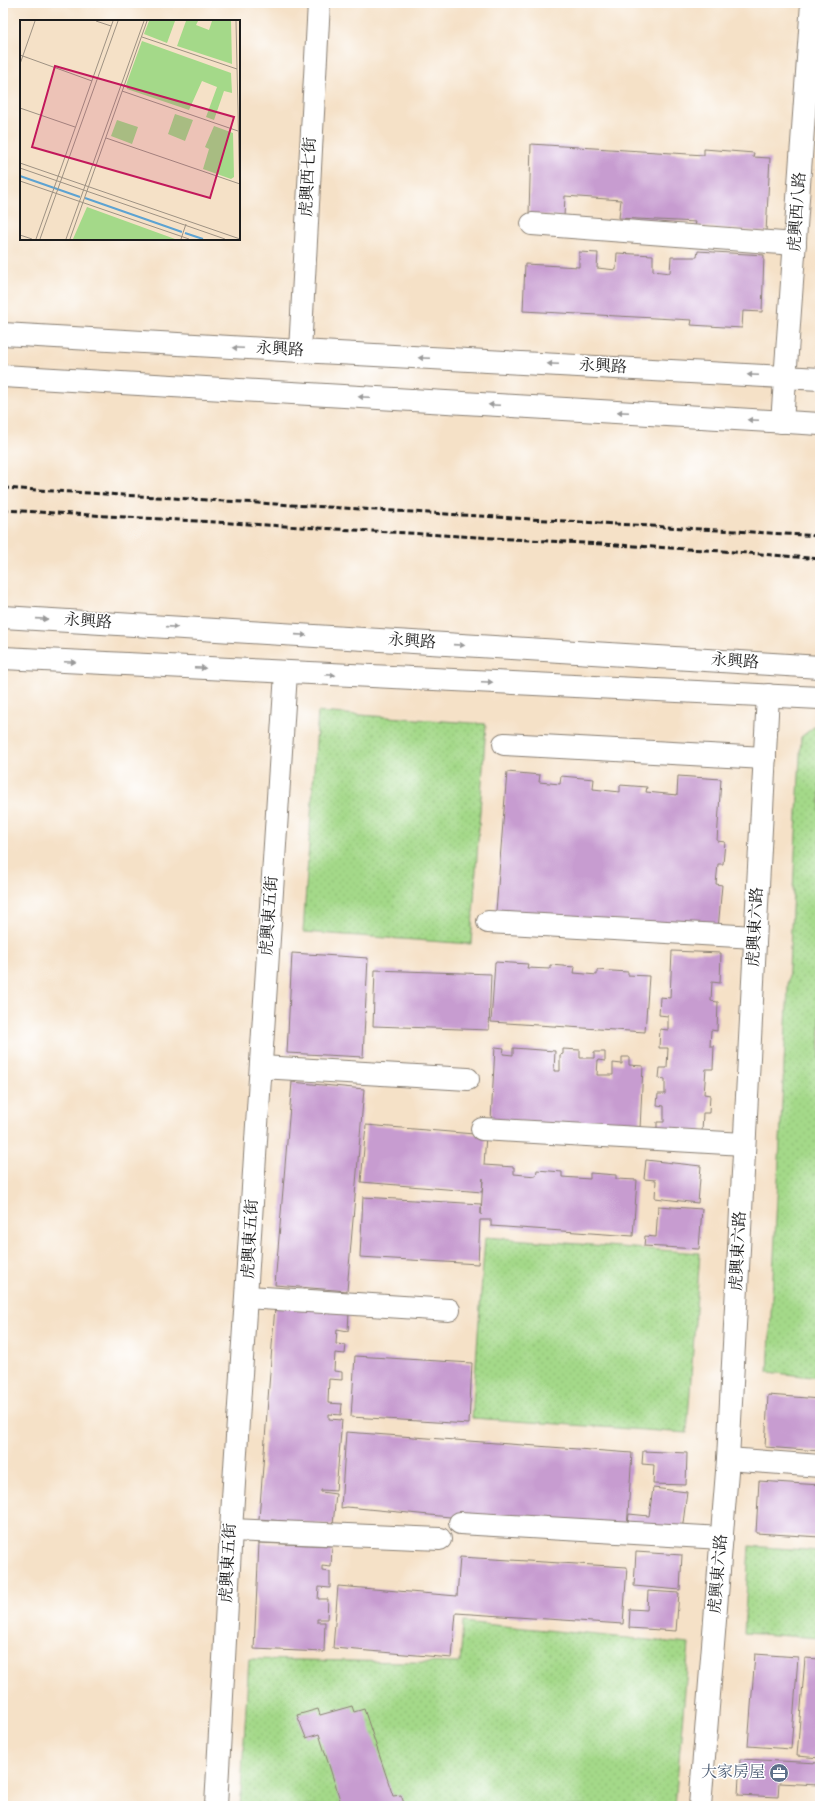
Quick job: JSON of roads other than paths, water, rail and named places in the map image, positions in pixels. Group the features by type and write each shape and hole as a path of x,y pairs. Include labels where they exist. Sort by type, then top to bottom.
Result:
{"street":[{"name":"虎興西七街","path":"300,351 319,3"},
{"name":"虎興西八路","path":"782,422 795,244 813,98 812,3"},
{"path":"532,224 795,244"},
{"name":"永興路","path":"3,334 820,379"},
{"path":"3,376 820,424"},
{"name":"永興路","path":"3,617 820,667"},
{"name":"永興路","path":"3,658 820,698"},
{"name":"虎興東五街","path":"216,1806 231,1530 286,673"},
{"name":"虎興東六路","path":"700,1806 728,1459 768,695"},
{"path":"504,744 765,758"},
{"path":"488,922 755,937"},
{"path":"261,1067 468,1079"},
{"path":"482,1129 744,1144"},
{"path":"247,1297 449,1310"},
{"path":"728,1459 820,1466"},
{"path":"460,1523 722,1538"},
{"path":"231,1530 440,1539"}],"railway":[{"path":"3,488 820,536"},
{"path":"3,510 723,551 820,559"}],"place":[{"name":"大家房屋","path":"779,1773"}]}
